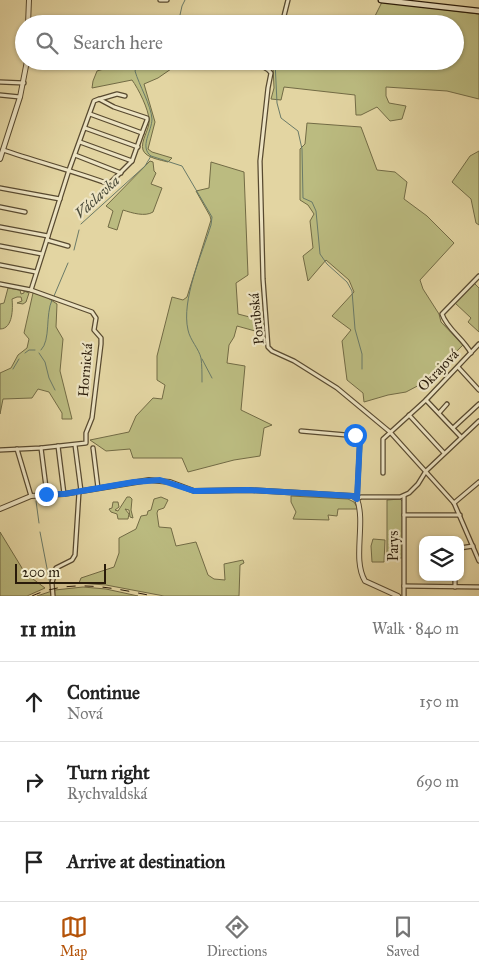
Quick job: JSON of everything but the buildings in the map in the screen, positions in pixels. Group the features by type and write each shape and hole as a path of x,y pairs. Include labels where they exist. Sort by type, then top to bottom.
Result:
{"main road":[{"path":"381,0 479,11"}],"street":[{"path":"28,15 29,0"},
{"path":"160,0 167,0"},
{"path":"284,15 288,0"},
{"path":"0,159 24,83 26,70"},
{"name":"Porubská","path":"268,70 271,73 266,97 260,161 263,279 268,348 294,361 355,401 390,432 454,503 479,561"},
{"path":"0,82 24,83"},
{"path":"30,290 94,101 116,94 125,96"},
{"path":"0,95 20,96"},
{"path":"3,150 109,184 132,161 147,118 114,107 99,99"},
{"path":"90,114 142,133"},
{"path":"85,128 138,147"},
{"path":"80,142 132,161"},
{"path":"75,156 121,173"},
{"path":"0,188 60,199"},
{"path":"0,207 25,212"},
{"path":"0,227 47,238 68,246"},
{"path":"0,246 42,254"},
{"path":"0,265 36,272"},
{"name":"Okrajová","path":"390,432 426,400 471,352 467,345 446,323 442,314 479,276"},
{"name":"Hornická","path":"0,284 30,290 92,312 95,315 94,330 100,338 101,344 92,418 86,433 86,442 75,444"},
{"path":"471,352 479,344"},
{"path":"458,367 479,390"},
{"path":"426,400 461,437"},
{"path":"439,413 447,404"},
{"path":"453,428 479,404"},
{"path":"409,415 444,453"},
{"path":"357,499 361,497 404,496 418,484 426,471 444,453 479,421"},
{"path":"301,431 358,436 360,438 357,499 360,511 362,576 366,581 398,596"},
{"path":"383,473 383,439 390,432"},
{"path":"0,450 75,444 80,492 75,555 72,560 56,568 52,583 53,596"},
{"path":"58,446 64,494"},
{"path":"41,448 46,494"},
{"path":"93,448 98,488"},
{"path":"16,449 32,496"},
{"path":"0,509 32,496 80,492 141,481 160,480 194,491 248,490 353,496 357,499"},
{"path":"454,503 479,482"},
{"name":"Parys","path":"404,496 404,596"},
{"path":"404,515 460,515"},
{"path":"464,547 473,546"},
{"path":"454,587 455,581"},
{"path":"404,586 479,587"}],"green space":[{"path":"382,2 479,14 479,99 447,91 386,87 386,96 389,103 406,106 402,119 390,121 377,107 361,115 356,115 355,95 284,87 281,100 271,99 274,88 273,70 464,70 464,15 376,15"},
{"path":"170,70 144,84 155,122 148,149 172,158 168,162 150,157 143,150 142,146 149,124 149,116 143,99 132,80 92,88 97,71"},
{"path":"307,123 361,127 377,170 395,172 407,182 404,199 427,216 454,243 420,280 423,289 439,314 441,322 463,345 425,382 406,392 364,402 363,393 347,380 342,341 351,330 332,316 354,292 349,280 326,260 308,281 303,256 313,248 310,221 314,214 308,205 300,200 300,149 305,144"},
{"path":"479,151 479,225 476,223 471,199 452,182 470,156"},
{"path":"150,161 153,162 156,173 151,184 162,188 153,212 142,214 123,210 117,230 108,227 113,211 106,206"},
{"path":"211,162 244,172 248,275 236,283 238,314 265,321 266,334 237,326 234,337 229,345 227,363 245,366 241,410 272,425 264,428 260,456 234,460 188,472 182,458 133,458 130,449 106,451 90,440 129,432 136,416 153,398 162,399 165,385 157,380 157,356 172,297 183,300 187,297 211,220 196,191 209,188"},
{"path":"474,283 479,288 479,332 468,322 471,318 454,302"},
{"path":"8,288 20,290 21,294 24,291 29,293 26,302 23,304 17,303 22,301 21,297 12,299 10,322 8,326 0,329 0,304 4,303"},
{"path":"33,293 45,296 57,304 56,327 63,339 60,371 72,419 62,419 62,413 49,392 38,389 32,398 3,399 0,414 0,373 11,368 18,355 27,348 29,339 24,333"},
{"path":"291,496 348,499 354,502 358,509 338,509 337,516 328,515 329,520 293,519 296,512 291,502"},
{"path":"127,497 132,499 131,510 133,518 130,517 129,510 125,509 129,514 128,519 118,519 117,514 109,509 112,508 113,502 118,502 119,507 115,510 118,511"},
{"path":"161,497 168,500 164,508 158,510 157,513 159,527 171,528 176,546 196,542 208,575 214,579 225,580 224,564 243,560 244,563 240,565 239,596 164,596 106,585 79,583 81,578 114,567 119,553 119,538 136,529 141,516 147,515 148,511 151,510 154,499"},
{"path":"400,499 403,502 402,558 387,558 387,500"},
{"path":"0,532 25,573 45,588 27,596 0,596"},
{"path":"373,539 385,540 384,562 372,562 371,546"},
{"path":"83,587 106,589 138,596 37,596 55,590"}],"waterway":[{"name":"Václavka","path":"180,15 185,0"},
{"path":"282,15 286,0"},
{"name":"Václavka","path":"81,224 145,166 151,156 146,148 152,119 151,113 135,70"},
{"path":"275,70 277,103 281,118 298,131 302,149 303,198 312,202 316,211 320,254 327,264 347,282 352,291 355,329 362,354 362,369"},
{"path":"151,156 182,166 212,217 187,305 188,330 201,358 202,382"},
{"name":"Václavka","path":"74,250 79,230"},
{"name":"Václavka","path":"54,296 68,263"},
{"name":"Václavka","path":"41,350 46,340 52,300"},
{"name":"Václavka","path":"25,353 29,350 35,350"},
{"path":"39,353 45,362 49,378 55,390"},
{"name":"Václavka","path":"13,369 19,359"},
{"path":"202,359 212,378"},
{"path":"36,501 39,523"},
{"path":"40,532 51,589"}],"railway":[{"path":"32,596 62,587 77,586 123,590 153,596"}],"route":[{"path":"46,494 64,494 134,482 160,480 194,491 248,490 353,496 357,499 360,438 355,435"}]}
